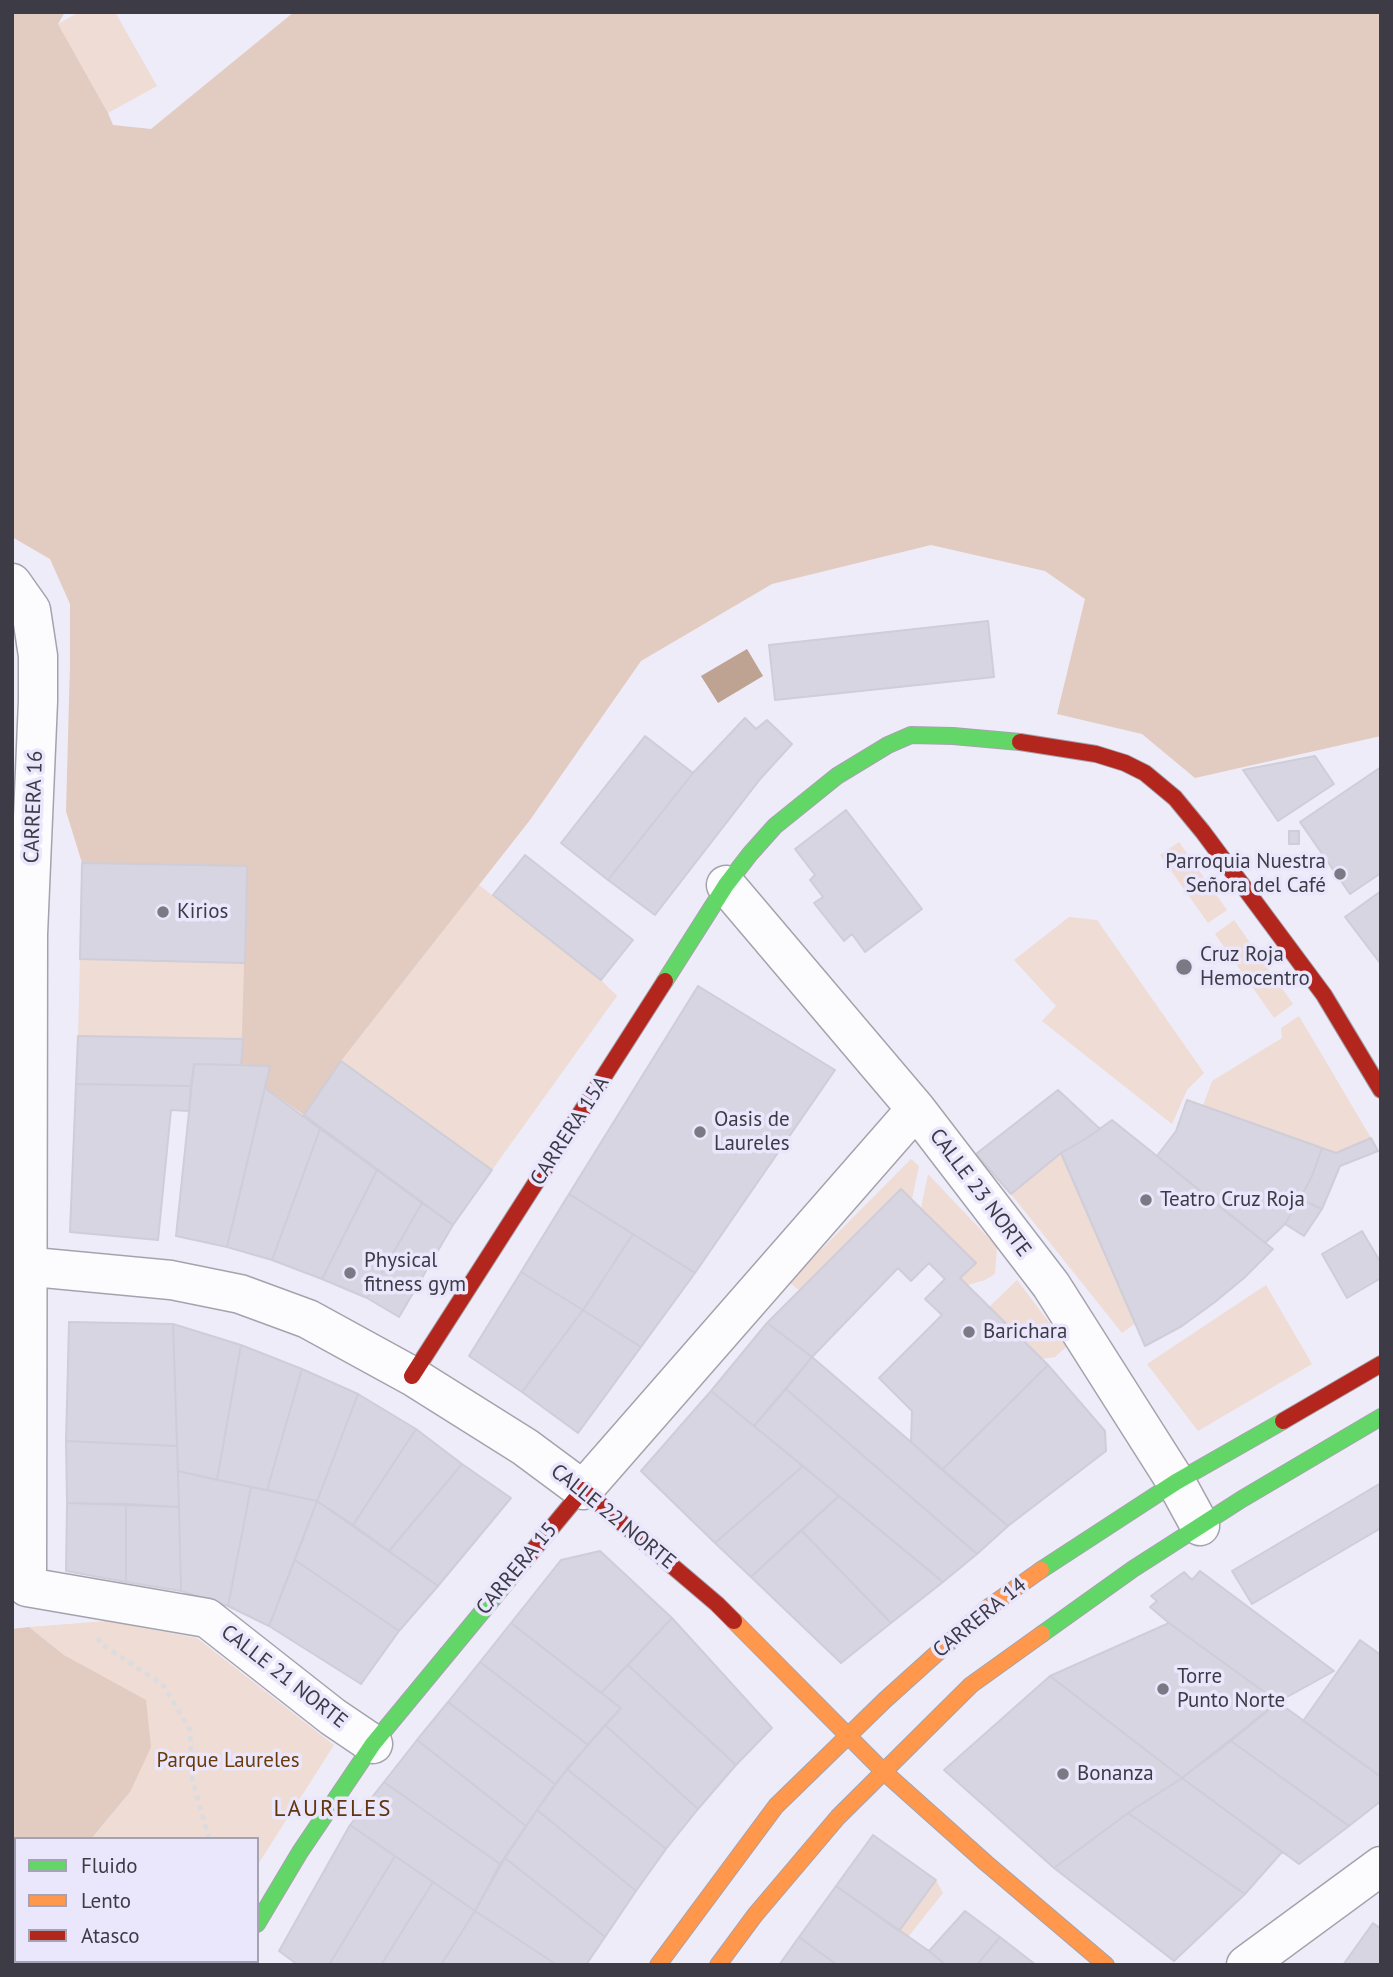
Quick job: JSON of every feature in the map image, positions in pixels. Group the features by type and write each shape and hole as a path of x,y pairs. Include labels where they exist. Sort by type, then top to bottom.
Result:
{"street":[{"name":"CARRERA 16","path":"12,583 32,610 37,656 38,701 28,934 20,1265 44,1590"},
{"name":"CARRERA 15A","path":"412,1376 726,885 750,853 775,826 837,776 888,745 911,735 1034,743 1096,754 1145,773 1175,798 1242,884 1324,995 1381,1090"},
{"name":"CALLE 23 NORTE","path":"726,885 916,1109 1051,1286 1176,1482 1200,1526"},
{"name":"CARRERA 15","path":"259,1921 300,1852 373,1744 583,1490 916,1109"},
{"name":"CALLE 22 NORTE","path":"20,1265 171,1280 240,1294 308,1319 412,1376 525,1447 583,1490 717,1604 883,1771 986,1863 1107,1965"},
{"name":"CARRERA 14","path":"658,1965 776,1806 885,1700 986,1609 1058,1558 1176,1482 1381,1364"},
{"path":"718,1965 803,1857 883,1771 971,1685 1132,1569 1381,1416"},
{"name":"CALLE 21 NORTE","path":"44,1590 207,1618 333,1717 373,1744"},
{"path":"1247,1965 1381,1866"}],"path":[{"path":"44,1590 103,1645 163,1685 190,1730 192,1778 208,1837"}],"green space":[{"path":"79,12 115,12 157,86 108,113 58,24"},
{"path":"1179,842 1227,910 1208,923 1160,855"},
{"path":"479,885 601,980 617,996 492,1170 341,1061"},
{"path":"1069,917 1097,920 1204,1073 1187,1090 1172,1124 1042,1021 1056,1006 1014,960"},
{"path":"1234,920 1293,1004 1274,1018 1215,934"},
{"path":"80,959 245,963 243,1039 78,1036"},
{"path":"1299,1016 1371,1138 1336,1153 1203,1106 1212,1081 1282,1038 1281,1028"},
{"path":"1061,1153 1136,1323 1122,1333 1011,1194"},
{"path":"911,1159 919,1166 912,1199 901,1189 800,1291 789,1282"},
{"path":"928,1174 997,1247 995,1274 968,1285 960,1278 976,1263 921,1208"},
{"path":"1017,1280 1067,1346 1055,1357 1042,1359 989,1307"},
{"path":"1266,1285 1312,1364 1198,1431 1147,1364"},
{"name":"Parque Laureles","path":"106,1621 197,1638 334,1745 259,1863 259,1837 93,1837 130,1792 146,1701 64,1655 29,1627"},
{"path":"936,1880 943,1893 908,1937 899,1931"},
{"path":"14,1948 14,1963 196,1963 12,1965"}],"shaded area":[{"path":"12,12 65,12 58,24 113,125 151,129 294,12 1381,12 1381,736 1195,778 1142,734 1057,714 1085,599 1045,571 931,545 772,584 641,661 530,820 341,1061 304,1115 265,1088 270,1066 241,1065 247,866 82,863 66,811 70,604 50,559 12,537"},
{"path":"747,649 763,676 718,703 701,676"},
{"path":"29,1627 64,1655 146,1700 151,1747 130,1792 93,1837 14,1837 12,1951 12,1629"}],"building":[{"path":"988,621 994,677 775,700 769,645"},
{"path":"745,718 756,729 767,720 792,744 761,778 655,915 608,880 693,773"},
{"path":"645,736 693,773 608,880 561,843"},
{"path":"1315,756 1334,784 1278,821 1243,770"},
{"path":"1381,767 1381,873 1350,894 1300,822"},
{"path":"846,810 922,909 865,952 852,934 844,941 814,903 823,897 810,880 815,875 795,849"},
{"path":"1289,831 1299,831 1299,844 1289,844"},
{"path":"525,855 633,940 601,980 493,895"},
{"name":"Kirios","path":"82,863 247,866 245,963 80,959"},
{"path":"1381,891 1381,963 1380,963 1345,917"},
{"name":"Oasis de Laureles","path":"698,986 835,1070 695,1273 569,1194"},
{"path":"78,1036 243,1039 241,1065 194,1064 191,1086 76,1084"},
{"path":"341,1061 492,1170 453,1225 304,1115"},
{"path":"194,1064 270,1066 227,1247 176,1236"},
{"path":"76,1084 191,1086 189,1111 171,1110 158,1240 70,1232"},
{"path":"265,1088 320,1129 272,1260 227,1247"},
{"path":"1058,1090 1100,1129 1061,1153 1011,1194 976,1154"},
{"path":"1187,1100 1322,1148 1312,1176 1285,1224 1265,1243 1157,1156 1176,1131"},
{"name":"Teatro Cruz Roja","path":"1112,1120 1273,1249 1215,1302 1182,1326 1145,1346 1061,1153"},
{"path":"320,1129 377,1170 322,1279 272,1260"},
{"path":"1371,1138 1378,1151 1340,1166 1322,1209 1300,1199 1322,1148 1336,1153"},
{"path":"377,1170 422,1203 367,1298 322,1279"},
{"name":"Barichara","path":"901,1189 976,1263 960,1278 1048,1365 942,1470 911,1442 912,1411 879,1378 942,1315 925,1299 945,1279 929,1263 911,1281 898,1268 812,1357 767,1323"},
{"path":"569,1194 633,1234 583,1310 521,1272"},
{"path":"1300,1199 1322,1209 1304,1236 1285,1224"},
{"path":"422,1203 453,1225 399,1317 367,1298"},
{"path":"1362,1231 1381,1263 1381,1278 1347,1298 1322,1254"},
{"path":"633,1234 695,1273 641,1347 583,1310"},
{"path":"521,1272 583,1310 522,1392 469,1356"},
{"path":"583,1310 641,1347 578,1433 522,1392"},
{"path":"69,1322 173,1324 177,1446 66,1441"},
{"path":"767,1323 812,1357 754,1426 711,1391"},
{"path":"173,1324 241,1345 217,1480 178,1471"},
{"path":"241,1345 302,1369 267,1490 217,1480"},
{"path":"812,1357 1008,1526 977,1554 786,1389"},
{"path":"1048,1365 1105,1431 1106,1451 1008,1526 942,1470"},
{"path":"302,1369 358,1394 317,1501 267,1490"},
{"path":"786,1389 977,1554 943,1582 754,1426"},
{"path":"711,1391 803,1466 715,1543 641,1471"},
{"path":"358,1394 416,1429 353,1525 317,1501"},
{"path":"416,1429 462,1464 389,1551 353,1525"},
{"path":"66,1441 177,1446 179,1507 67,1503"},
{"path":"462,1464 511,1498 438,1586 389,1551"},
{"path":"803,1466 839,1496 751,1577 715,1543"},
{"path":"178,1471 251,1487 228,1606 181,1591"},
{"path":"1381,1483 1381,1528 1252,1604 1232,1571"},
{"path":"251,1487 317,1501 269,1626 228,1606"},
{"path":"839,1496 943,1582 891,1623 801,1530"},
{"path":"317,1501 438,1586 399,1631 295,1560"},
{"path":"67,1503 126,1504 126,1582 66,1571"},
{"path":"126,1504 179,1507 181,1591 126,1582"},
{"path":"801,1530 891,1623 841,1663 751,1577"},
{"path":"600,1551 672,1618 601,1693 511,1623 561,1560"},
{"path":"295,1560 399,1631 361,1684 269,1626"},
{"path":"1200,1571 1334,1671 1278,1702 1150,1607 1157,1601 1151,1596 1184,1572 1192,1580"},
{"path":"672,1618 772,1728 736,1765 628,1665"},
{"path":"511,1623 621,1708 588,1745 480,1662"},
{"name":"Torre Punto Norte","path":"1169,1623 1278,1702 1182,1778 1050,1676"},
{"path":"1360,1640 1381,1655 1381,1777 1303,1721"},
{"path":"480,1662 588,1745 555,1784 448,1702"},
{"path":"628,1665 736,1765 698,1809 605,1725 621,1708 601,1693"},
{"name":"Bonanza","path":"1050,1676 1182,1778 1128,1813 1054,1868 944,1770"},
{"path":"448,1702 555,1784 526,1826 417,1740"},
{"path":"1278,1702 1381,1777 1381,1801 1349,1826 1231,1741"},
{"path":"605,1725 698,1809 666,1849 567,1769"},
{"path":"417,1740 526,1826 500,1864 384,1782"},
{"path":"1231,1741 1349,1826 1299,1864 1182,1778"},
{"path":"567,1769 666,1849 636,1891 537,1810"},
{"path":"1182,1778 1282,1852 1245,1894 1128,1813"},
{"path":"384,1782 500,1864 475,1911 350,1825"},
{"path":"537,1810 636,1891 605,1937 505,1858"},
{"path":"1128,1813 1245,1894 1174,1961 1054,1868"},
{"path":"350,1825 395,1856 329,1965 298,1965 279,1951"},
{"path":"873,1835 936,1880 899,1931 836,1886"},
{"path":"395,1856 433,1882 381,1965 329,1965"},
{"path":"505,1858 605,1937 586,1965 557,1965 475,1911"},
{"path":"433,1882 475,1911 441,1965 381,1965"},
{"path":"836,1886 946,1965 837,1965 799,1937"},
{"path":"475,1911 557,1965 441,1965"},
{"path":"965,1911 1000,1937 977,1965 946,1965 929,1951"},
{"path":"1373,1923 1381,1929 1381,1965 1343,1965"},
{"path":"799,1937 837,1965 779,1965"},
{"path":"1000,1937 1036,1965 977,1965"}],"traffic: fast":[{"path":"665,981 726,885 750,854 775,826 837,776 888,745 911,735 1020,742"},
{"path":"1042,1634 1133,1569 1242,1499 1381,1417"},
{"path":"1041,1570 1176,1482 1283,1421"},
{"path":"259,1921 300,1852 373,1744 515,1572"}],"traffic: slow":[{"path":"658,1965 776,1806 885,1700 986,1609 1041,1570"},
{"path":"734,1621 883,1771 1106,1965"},
{"path":"718,1965 755,1915 838,1817 971,1685 1042,1634"}],"traffic: jam":[{"path":"1020,742 1096,754 1125,763 1145,773 1175,798 1324,995 1381,1090"},
{"path":"412,1376 665,981"},
{"path":"1283,1421 1381,1364"},
{"path":"515,1572 583,1490 734,1621"}],"place":[{"name":"Parroquia Nuestra Señora del Café","path":"1340,874"},
{"name":"Kirios","path":"163,912"},
{"name":"Cruz Roja Hemocentro","path":"1184,967"},
{"name":"Oasis de Laureles","path":"700,1132"},
{"name":"Teatro Cruz Roja","path":"1146,1200"},
{"name":"Physical fitness gym","path":"350,1273"},
{"name":"Barichara","path":"969,1332"},
{"name":"Torre Punto Norte","path":"1163,1689"},
{"name":"Bonanza","path":"1063,1774"}],"district":[{"name":"LAURELES","path":"333,1809"}]}
